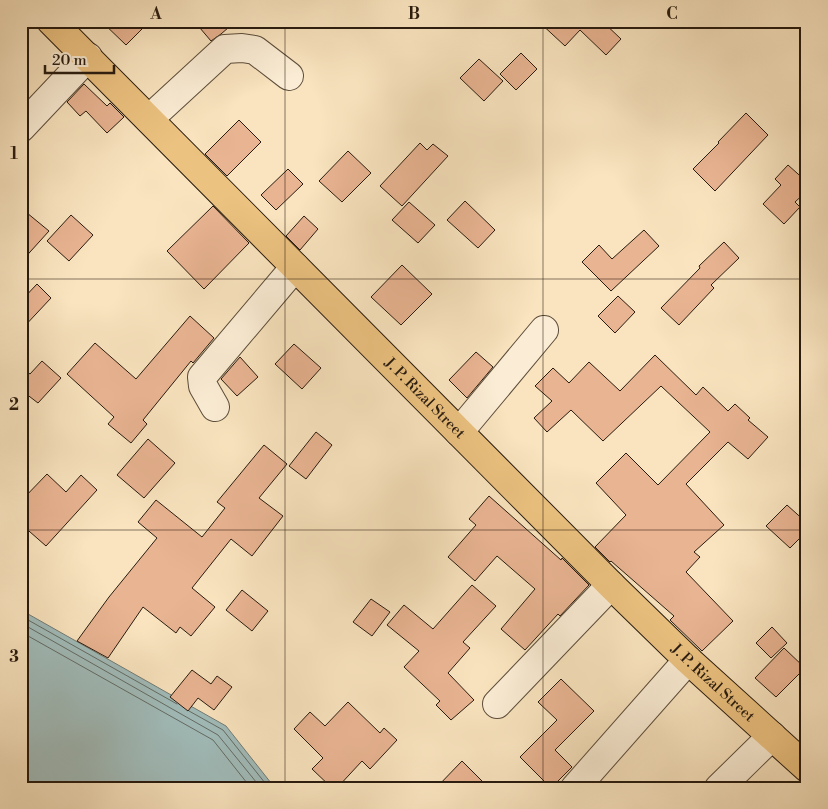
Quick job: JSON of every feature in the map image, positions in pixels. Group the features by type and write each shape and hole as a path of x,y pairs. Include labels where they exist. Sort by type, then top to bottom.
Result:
{"main road":[{"name":"J. P. Rizal Street","path":"51,21 611,585 688,660 807,768"}],"street":[{"path":"149,119 225,49 242,48 255,50 289,76"},
{"path":"21,128 88,57"},
{"path":"215,407 203,386 202,377 295,267"},
{"path":"459,432 544,330"},
{"path":"497,704 611,585"},
{"path":"575,788 688,660"},
{"path":"719,788 772,736"}],"water":[{"path":"21,610 226,726 275,788 21,788"}],"building":[{"path":"101,21 150,21 126,45"},
{"path":"194,21 236,21 211,41"},
{"path":"538,21 602,21 621,39 606,55 580,30 565,46"},
{"path":"521,53 537,69 516,90 500,74"},
{"path":"479,59 503,81 484,101 460,78"},
{"path":"84,84 107,106 110,103 124,117 107,133 86,111 80,116 67,102"},
{"path":"746,113 768,135 715,191 693,169"},
{"path":"239,120 261,142 227,176 205,154"},
{"path":"420,143 427,150 433,144 448,156 402,206 380,186"},
{"path":"348,151 371,173 342,202 319,181"},
{"path":"788,165 807,182 807,191 795,202 800,207 784,224 763,204 781,185 775,179"},
{"path":"288,169 303,184 276,210 261,195"},
{"path":"465,201 495,230 478,248 447,220"},
{"path":"409,202 435,225 418,243 392,220"},
{"path":"213,206 249,243 204,289 167,251"},
{"path":"21,208 49,231 21,262"},
{"path":"71,215 93,235 69,261 47,241"},
{"path":"304,216 318,229 300,250 286,236"},
{"path":"644,230 659,246 611,291 582,262 599,245 612,259"},
{"path":"724,242 739,258 711,285 714,288 679,325 661,308 700,268 699,266"},
{"path":"402,265 432,294 401,325 371,297"},
{"path":"37,284 51,298 21,330 21,301"},
{"path":"618,296 635,312 615,333 598,316"},
{"path":"190,316 214,338 193,363 191,361 143,420 147,424 131,443 108,424 114,417 67,374 95,343 136,379"},
{"path":"294,344 321,368 302,389 275,364"},
{"path":"476,352 493,367 467,398 449,380"},
{"path":"655,355 696,395 703,387 728,411 735,404 750,418 748,420 768,437 748,459 728,442 686,484 724,525 694,552 700,557 686,572 733,621 702,651 670,620 674,616 595,547 626,515 596,483 626,453 658,485 710,432 661,386 603,441 571,410 547,432 534,418 552,401 535,386 553,368 569,383 589,362 620,391"},
{"path":"240,357 258,377 237,396 221,379"},
{"path":"42,361 61,378 38,403 21,390 21,367 30,374"},
{"path":"316,432 332,445 306,479 289,466"},
{"path":"148,439 175,463 144,498 117,475"},
{"path":"264,445 287,464 259,498 283,516 252,556 231,539 192,588 215,607 191,636 180,627 176,633 143,607 108,658 77,641 109,597 157,538 138,522 156,500 202,537 225,508 217,502"},
{"path":"47,474 66,492 81,475 97,490 46,546 21,524 21,501"},
{"path":"489,496 561,560 562,558 589,585 560,616 558,614 525,650 501,629 535,589 497,556 475,581 448,557 476,525 469,519"},
{"path":"787,505 807,523 807,531 790,548 766,526"},
{"path":"472,585 496,606 463,642 470,648 448,673 474,700 451,720 436,705 440,701 404,667 419,651 387,625 404,605 433,629"},
{"path":"242,590 268,611 252,631 226,610"},
{"path":"371,599 390,612 372,636 353,622"},
{"path":"772,627 787,643 771,658 756,643"},
{"path":"784,648 805,668 776,697 755,678"},
{"path":"192,670 211,684 217,676 232,687 214,710 198,698 188,711 170,697"},
{"path":"561,679 594,711 555,750 572,767 551,788 520,757 557,720 538,702"},
{"path":"348,702 380,733 384,728 397,740 370,769 362,761 337,788 332,788 312,769 323,758 294,729 310,712 325,726"},
{"path":"462,761 489,788 436,788"}]}
